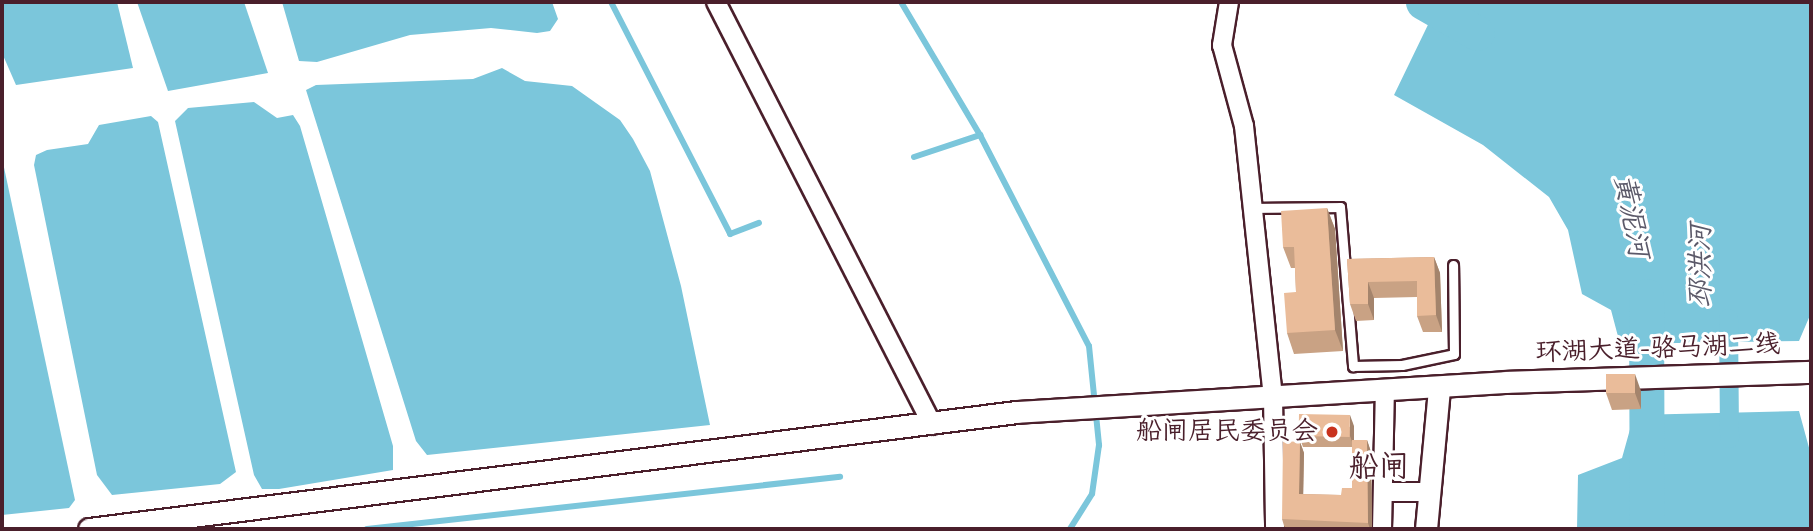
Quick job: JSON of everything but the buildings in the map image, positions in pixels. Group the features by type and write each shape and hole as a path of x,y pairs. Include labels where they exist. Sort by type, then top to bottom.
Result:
{"street":[{"path":"716,2 932,425"},
{"path":"1228,3 1222,45 1244,126 1273,396 1275,529"},
{"name":"环湖大道-骆马湖二线","path":"89,529 932,425 1016,412 1506,382 1811,372"},
{"path":"1426,529 1439,388"},
{"path":"1382,529 1385,391"},
{"path":"1382,492 1430,492"}],"lane":[{"path":"1253,208 1340,207 1353,366 1402,365 1454,354 1453,265"}],"water":[{"path":"2,2 117,2 133,68 16,85 2,53"},
{"path":"137,2 244,2 268,73 168,91"},
{"path":"282,2 552,2 558,19 550,31 537,33 491,28 410,35 317,62 299,61"},
{"path":"1439,2 1811,2 1811,313 1799,341 1620,344 1611,310 1582,294 1568,230 1549,197 1483,145 1394,95"},
{"path":"502,68 525,81 572,86 620,120 633,139 650,171 681,286 710,425 427,455 416,441 306,90 316,85 473,79"},
{"path":"254,102 277,118 293,115 300,126 393,446 393,470 279,489 262,489 254,475 175,121 188,108"},
{"path":"151,116 158,122 236,472 220,484 112,495 97,475 34,165 36,155 47,150 88,144 99,125"},
{"path":"2,158 75,500 69,508 2,515"},
{"path":"1799,411 1811,455 1811,529 1577,529 1578,475 1622,458 1634,415"}],"waterway":[{"path":"611,2 730,234 759,223"},
{"path":"901,2 980,135 1089,346 1099,445 1092,494 1070,529"},
{"name":"黄泥河","path":"1423,2 1477,33"},
{"path":"914,157 980,135"},
{"name":"黄泥河","path":"1646,296 1647,529"},
{"name":"邳洪河","path":"1728,318 1729,438"},
{"path":"367,529 840,477"}],"place":[{"name":"船闸居民委员会","path":"1332,432"}],"district":[{"name":"船闸","path":"1379,467"}]}
